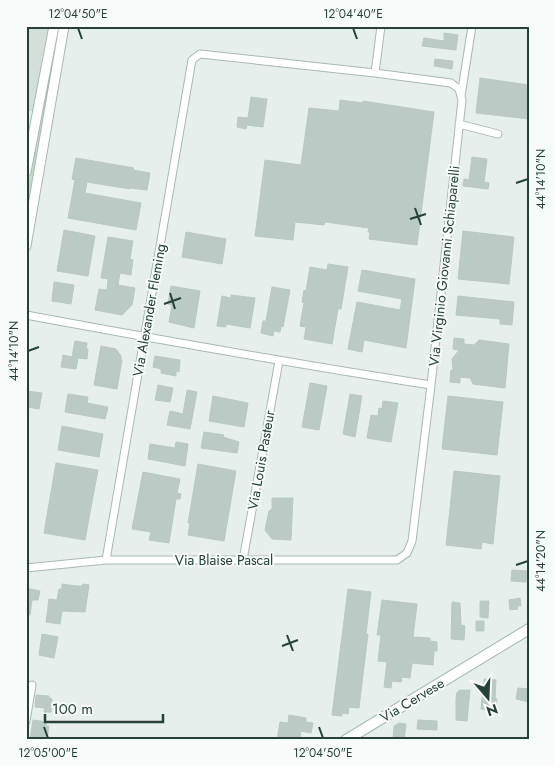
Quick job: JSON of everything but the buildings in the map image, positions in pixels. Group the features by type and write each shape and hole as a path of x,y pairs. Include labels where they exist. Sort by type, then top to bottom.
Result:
{"main road":[{"name":"Via Cervese","path":"346,740 529,629"}],"street":[{"path":"26,172 54,26"},
{"path":"26,246 64,26"},
{"path":"381,26 376,73 451,83 459,89 461,96"},
{"name":"Via Virginio Giovanni Schiaparelli","path":"26,316 279,361 431,385 461,96 472,26"},
{"name":"Via Alexander Fleming","path":"106,560 192,60 200,54 376,73"},
{"path":"459,124 498,134"},
{"name":"Via Louis Pasteur","path":"243,560 279,361"},
{"name":"Via Blaise Pascal","path":"26,568 106,560 397,560 407,553 412,541 431,385"},
{"path":"26,721 32,685"}],"shaded area":[{"path":"26,26 65,26 49,111 26,111"}],"green space":[{"path":"56,26 60,26 26,221 26,197"}]}
